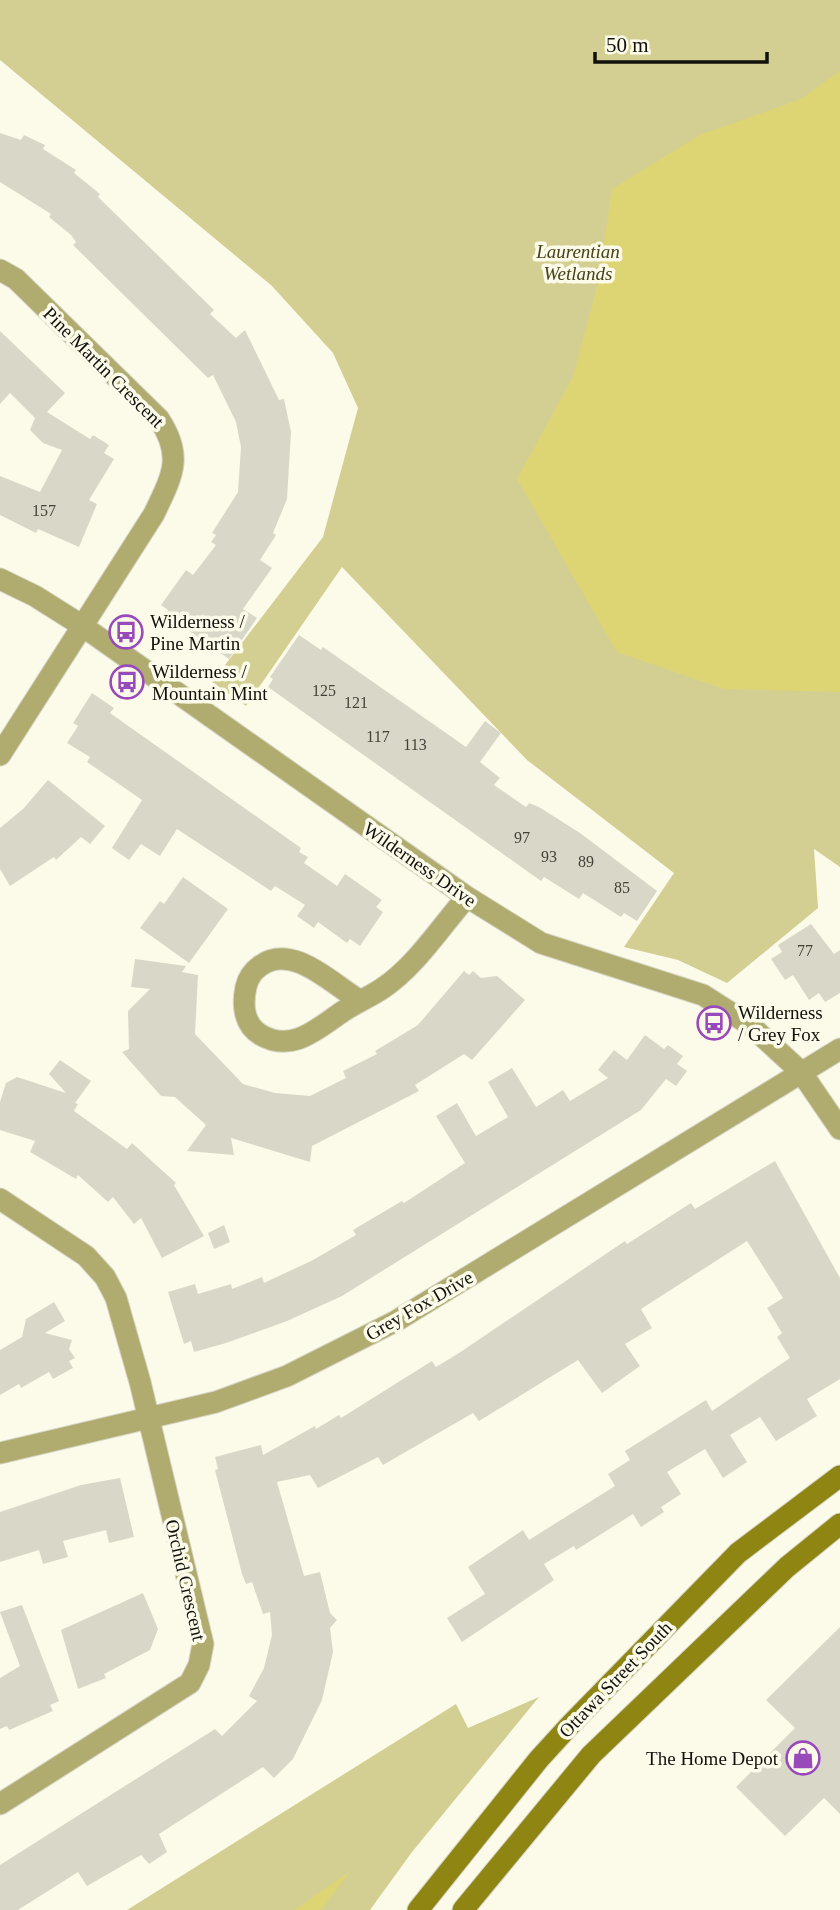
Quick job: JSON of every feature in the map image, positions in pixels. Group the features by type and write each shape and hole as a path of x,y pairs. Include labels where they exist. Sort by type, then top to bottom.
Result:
{"main road":[{"name":"Ottawa Street South","path":"418,1910 571,1724 738,1553 840,1476"},
{"name":"Ottawa Street South","path":"463,1910 591,1755 787,1567 840,1524"}],"street":[{"name":"Pine Martin Crescent","path":"0,270 16,279 159,419 175,453 172,476 154,514 0,755"},
{"name":"Wilderness Drive","path":"0,579 35,596 81,625 467,897 541,943 703,995 750,1025 801,1072 840,1129"},
{"path":"359,1000 299,961 286,958 268,960 253,971 246,983 244,1009 250,1026 262,1036 282,1042 300,1041 359,1000 384,988 467,897"},
{"name":"Grey Fox Drive","path":"0,1453 216,1402 287,1376 396,1321 840,1049"},
{"name":"Orchid Crescent","path":"0,1199 86,1256 105,1277 125,1326 203,1644 200,1665 190,1683 0,1804"}],"green space":[{"name":"Laurentian Wetlands","path":"0,0 840,0 840,867 814,849 818,908 727,983 678,960 624,947 674,873 527,760 342,567 246,706 212,682 323,537 358,408 333,353 272,286 0,60"},
{"path":"539,1697 412,1852 370,1910 127,1910 456,1704 468,1728"}],"shaded area":[{"path":"840,71 840,692 724,689 617,652 517,479 573,377 599,279 612,189 700,135 801,99"},
{"path":"350,1871 321,1910 295,1910"}],"building":[{"path":"0,133 21,140 24,135 45,145 43,149 76,170 74,173 100,194 98,197 214,310 210,314 236,338 245,330 279,400 284,399 291,432 287,499 273,533 276,535 260,560 272,568 243,609 257,618 229,659 165,614 168,610 161,605 186,570 193,575 216,545 211,542 216,535 212,533 238,492 241,447 236,422 213,375 208,378 73,245 76,242 49,217 51,214 0,182"},
{"path":"0,331 65,393 47,412 90,439 93,435 109,445 104,453 114,459 89,500 97,504 79,547 38,529 36,533 0,515 0,476 40,492 62,450 43,443 30,430 35,418 10,393 0,404"},
{"path":"299,635 321,650 323,647 466,747 485,721 501,733 480,762 500,778 494,785 526,807 529,803 539,807 580,833 657,891 637,921 624,913 621,917 583,893 579,899 544,877 541,881 268,687 273,679 270,677"},
{"path":"92,693 114,708 110,713 301,848 299,852 308,857 304,863 337,886 345,874 382,900 376,907 383,912 360,946 350,939 347,943 318,922 314,928 297,916 305,905 275,886 271,891 177,829 160,856 141,844 129,860 112,848 142,800 87,762 90,757 67,743 78,726 73,723"},
{"path":"48,780 105,826 90,844 81,837 56,860 54,857 10,886 0,869 0,828 23,809"},
{"path":"183,877 228,909 189,963 140,928 160,901 164,904"},
{"path":"811,924 834,954 840,950 840,993 825,1002 819,993 809,1000 793,975 785,980 771,959 782,952 778,945"},
{"path":"135,959 186,966 182,972 198,975 195,1034 243,1084 275,1093 310,1096 346,1078 343,1071 377,1054 375,1051 418,1025 464,971 469,975 473,971 481,978 497,976 525,1000 472,1060 464,1054 415,1085 419,1091 312,1146 310,1162 231,1138 234,1155 187,1151 206,1125 175,1097 161,1096 122,1052 129,1049 128,1011 150,989 131,987"},
{"path":"645,1035 664,1049 668,1045 683,1056 677,1064 687,1071 676,1086 666,1079 641,1110 342,1296 287,1321 226,1343 194,1352 191,1341 184,1344 168,1292 195,1284 198,1294 231,1284 232,1289 262,1277 264,1283 313,1260 356,1235 353,1230 402,1201 404,1203 465,1163 436,1116 457,1103 476,1136 508,1117 488,1082 512,1068 536,1107 563,1090 570,1101 608,1078 598,1070 614,1050 627,1060"},
{"path":"60,1060 91,1081 75,1103 78,1104 74,1111 127,1149 132,1143 176,1183 174,1185 204,1236 162,1258 141,1218 134,1224 113,1197 108,1202 78,1175 76,1179 30,1152 35,1141 0,1130 0,1102 6,1083 17,1077 66,1093 49,1074"},
{"path":"775,1161 840,1278 840,1379 807,1399 817,1416 776,1441 760,1417 730,1435 747,1462 723,1478 705,1449 667,1472 681,1494 661,1507 664,1512 641,1527 633,1514 576,1550 574,1546 544,1564 554,1580 462,1642 447,1618 485,1594 468,1567 523,1530 529,1540 615,1486 608,1474 630,1460 625,1451 706,1400 712,1411 790,1358 777,1337 782,1333 767,1308 783,1298 747,1241 641,1309 652,1328 625,1344 640,1366 602,1393 578,1360 479,1421 473,1413 383,1465 378,1457 318,1488 310,1475 277,1482 304,1576 320,1572 330,1613 337,1620 330,1628 333,1652 322,1700 293,1759 274,1778 263,1767 159,1834 167,1852 149,1864 141,1855 87,1886 78,1872 18,1910 0,1910 0,1865 215,1729 222,1736 257,1701 249,1696 264,1668 272,1635 270,1612 263,1614 252,1582 246,1584 242,1574 215,1470 218,1469 215,1457 261,1445 263,1455 315,1426 316,1429 339,1415 341,1418 432,1361 436,1367 459,1353 625,1241 627,1244 691,1203 695,1209"},
{"path":"224,1225 230,1242 214,1249 208,1233"},
{"path":"54,1302 65,1321 45,1333 72,1340 69,1349 75,1358 69,1361 73,1368 53,1379 49,1372 21,1388 19,1384 0,1395 0,1350 22,1337 26,1319"},
{"path":"120,1478 134,1537 109,1543 106,1530 63,1541 68,1557 43,1564 39,1550 0,1562 0,1512 81,1485"},
{"path":"143,1593 158,1629 150,1650 104,1674 106,1678 78,1689 61,1630"},
{"path":"22,1605 59,1701 50,1705 53,1711 9,1730 7,1726 0,1729 0,1678 20,1666 0,1612"},
{"name":"The Home Depot","path":"840,1627 840,1814 824,1798 785,1836 736,1787 795,1728 766,1700"}],"place":[{"name":"Wilderness / Pine Martin","path":"126,632"},
{"name":"Wilderness / Mountain Mint","path":"127,682"},
{"name":"Wilderness / Grey Fox","path":"714,1023"},
{"name":"The Home Depot","path":"803,1758"}]}
